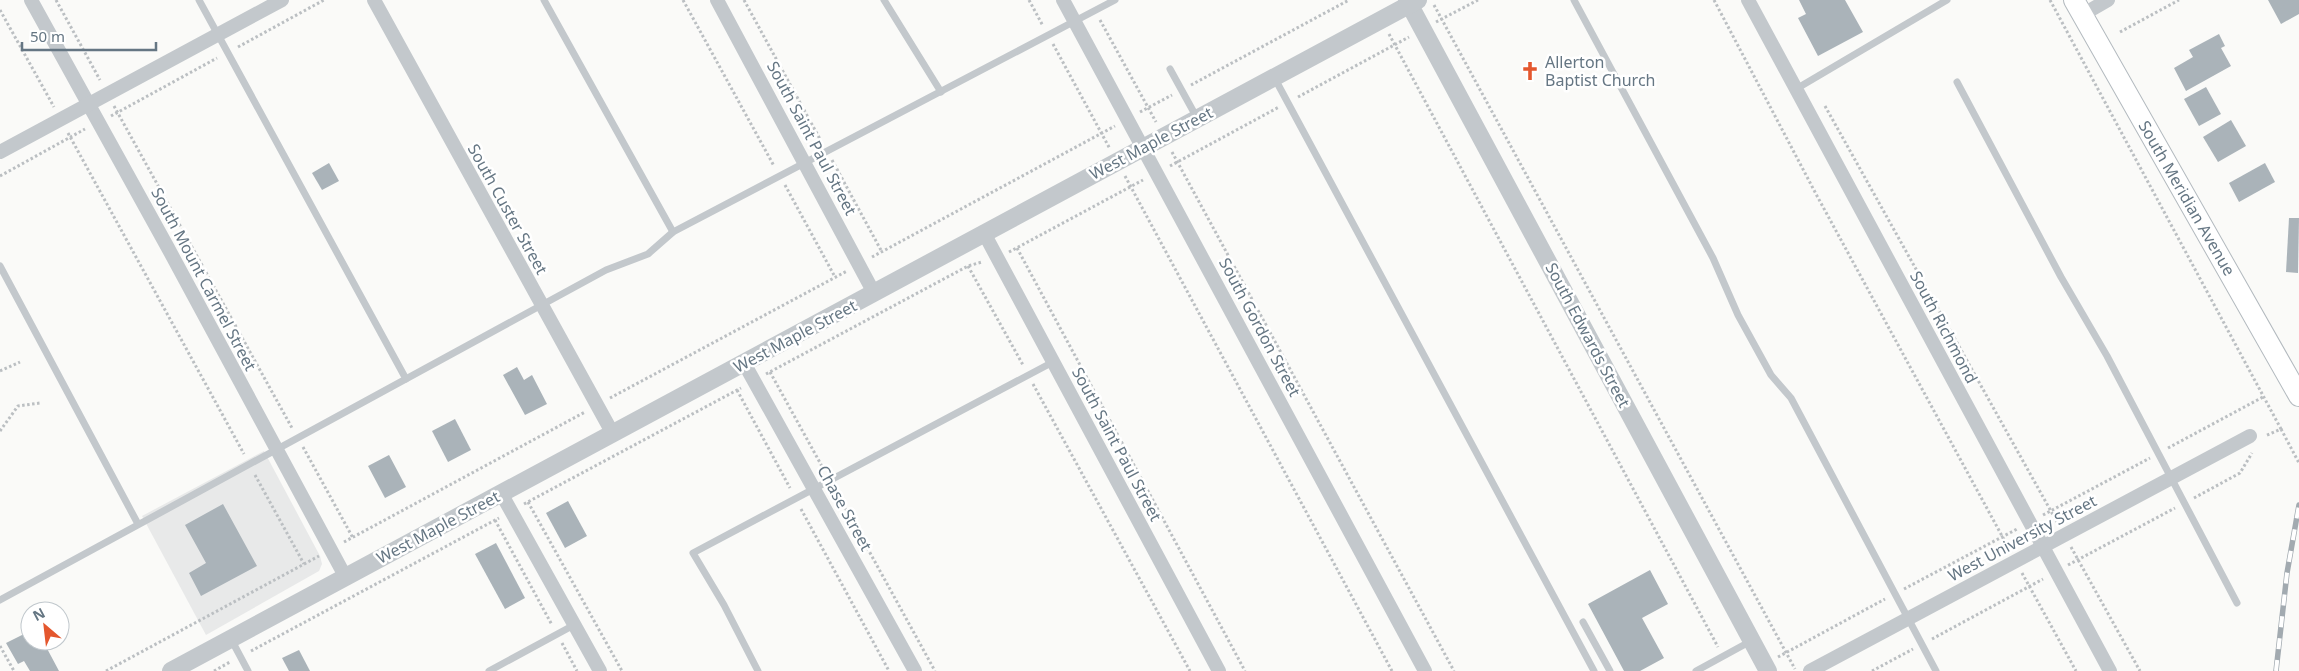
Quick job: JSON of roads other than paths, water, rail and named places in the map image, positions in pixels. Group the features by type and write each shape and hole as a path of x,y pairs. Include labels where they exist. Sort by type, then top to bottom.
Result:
{"main road":[{"name":"South Meridian Avenue","path":"2078,7 2299,396"}],"street":[{"name":"South Mount Carmel Street","path":"31,0 345,576"},
{"path":"0,152 282,0"},
{"name":"South Custer Street","path":"374,0 613,434"},
{"name":"South Saint Paul Street","path":"717,0 874,292"},
{"name":"South Gordon Street","path":"1063,0 1425,671"},
{"name":"South Richmond","path":"1748,0 1800,87 2110,671"},
{"path":"2078,7 2108,0"},
{"name":"West Maple Street","path":"174,670 345,576 1382,20 1412,2"},
{"name":"South Edwards Street","path":"1412,2 1423,29 1766,668"},
{"name":"South Saint Paul Street","path":"984,233 1219,671"},
{"name":"Chase Street","path":"744,363 915,671"},
{"name":"West University Street","path":"1810,671 2250,436"},
{"path":"501,493 600,671"}],"lane":[{"path":"199,0 406,380"},
{"path":"544,0 673,232"},
{"path":"884,0 941,92"},
{"path":"0,600 606,270 648,254 673,232 1115,0"},
{"path":"1574,0 1713,258 1738,315 1771,375 1791,398 1936,671"},
{"path":"1800,87 1947,0"},
{"path":"1170,69 1197,118"},
{"path":"1274,77 1594,671"},
{"path":"1957,82 2061,277 2107,356 2237,603"},
{"path":"0,266 138,524"},
{"path":"758,671 724,605 693,553 1053,362"},
{"path":"1583,622 1610,671"},
{"path":"489,671 574,625"},
{"path":"231,639 248,671"},
{"path":"1696,671 1751,640"}],"railway":[{"path":"2276,671 2287,573 2299,505"}],"place":[{"name":"Allerton Baptist Church","path":"1530,71"}]}
